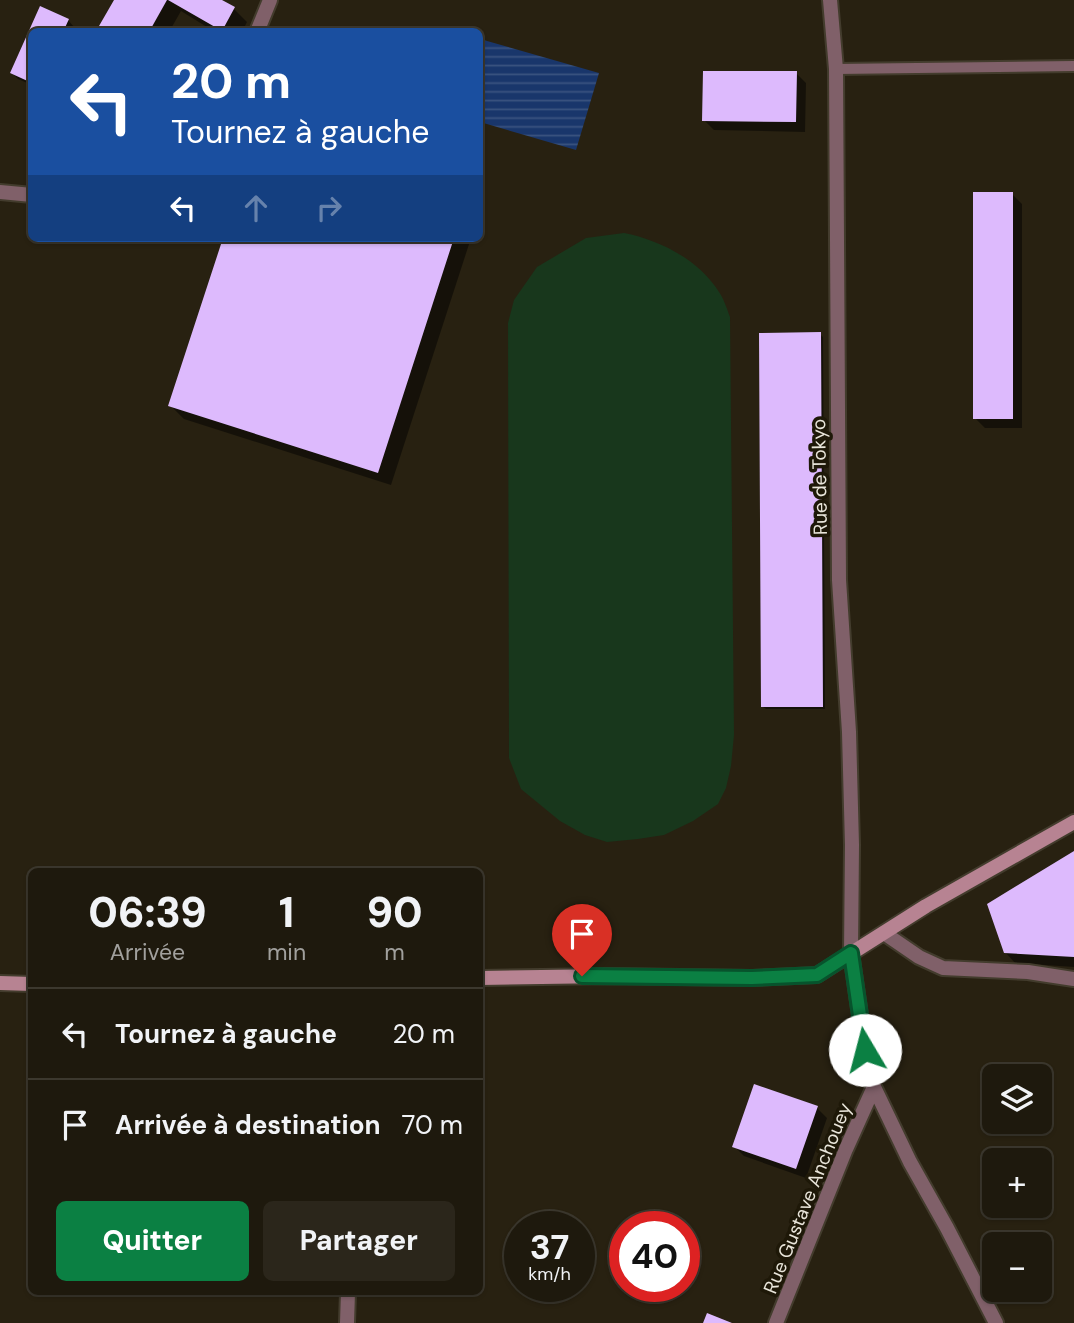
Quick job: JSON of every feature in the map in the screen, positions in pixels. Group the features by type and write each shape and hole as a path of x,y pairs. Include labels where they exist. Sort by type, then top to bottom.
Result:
{"main road":[{"path":"483,978 608,975 752,978 817,975 1074,822"},
{"path":"0,983 28,984"}],"street":[{"path":"259,28 270,0"},
{"name":"Rue de Tokyo","path":"830,0 836,69 839,580 849,732 851,953 865,1050 874,1087 910,1163 996,1323"},
{"path":"0,192 28,195"},
{"path":"884,933 919,957 943,968 1028,972 1074,979"},
{"name":"Rue Gustave Anchouey","path":"776,1323 874,1087"},
{"path":"347,1323 348,1295"}],"lane":[{"path":"836,69 1074,66"}],"green space":[{"path":"624,233 665,246 690,261 719,292 730,317 734,735 726,788 718,804 693,821 664,835 607,842 585,835 560,821 521,789 509,758 508,323 514,300 537,267 586,238"}],"water":[{"path":"483,40 599,73 576,150 483,123"}],"building":[{"path":"114,0 167,0 151,28 99,26"},
{"path":"168,0 222,0 235,7 224,28 217,28"},
{"path":"40,6 69,19 65,28 30,28"},
{"path":"28,33 28,81 10,73"},
{"path":"703,71 797,71 796,122 702,121"},
{"path":"973,192 1013,192 1013,419 973,419"},
{"path":"222,242 453,242 378,473 168,406"},
{"path":"821,332 823,707 761,707 759,333"},
{"path":"1074,851 1074,957 1004,953 987,904"},
{"path":"754,1084 818,1106 796,1169 732,1147"},
{"path":"707,1313 732,1323 703,1323"}],"route":[{"path":"582,976 752,978 817,975 851,953 865,1050"}]}
